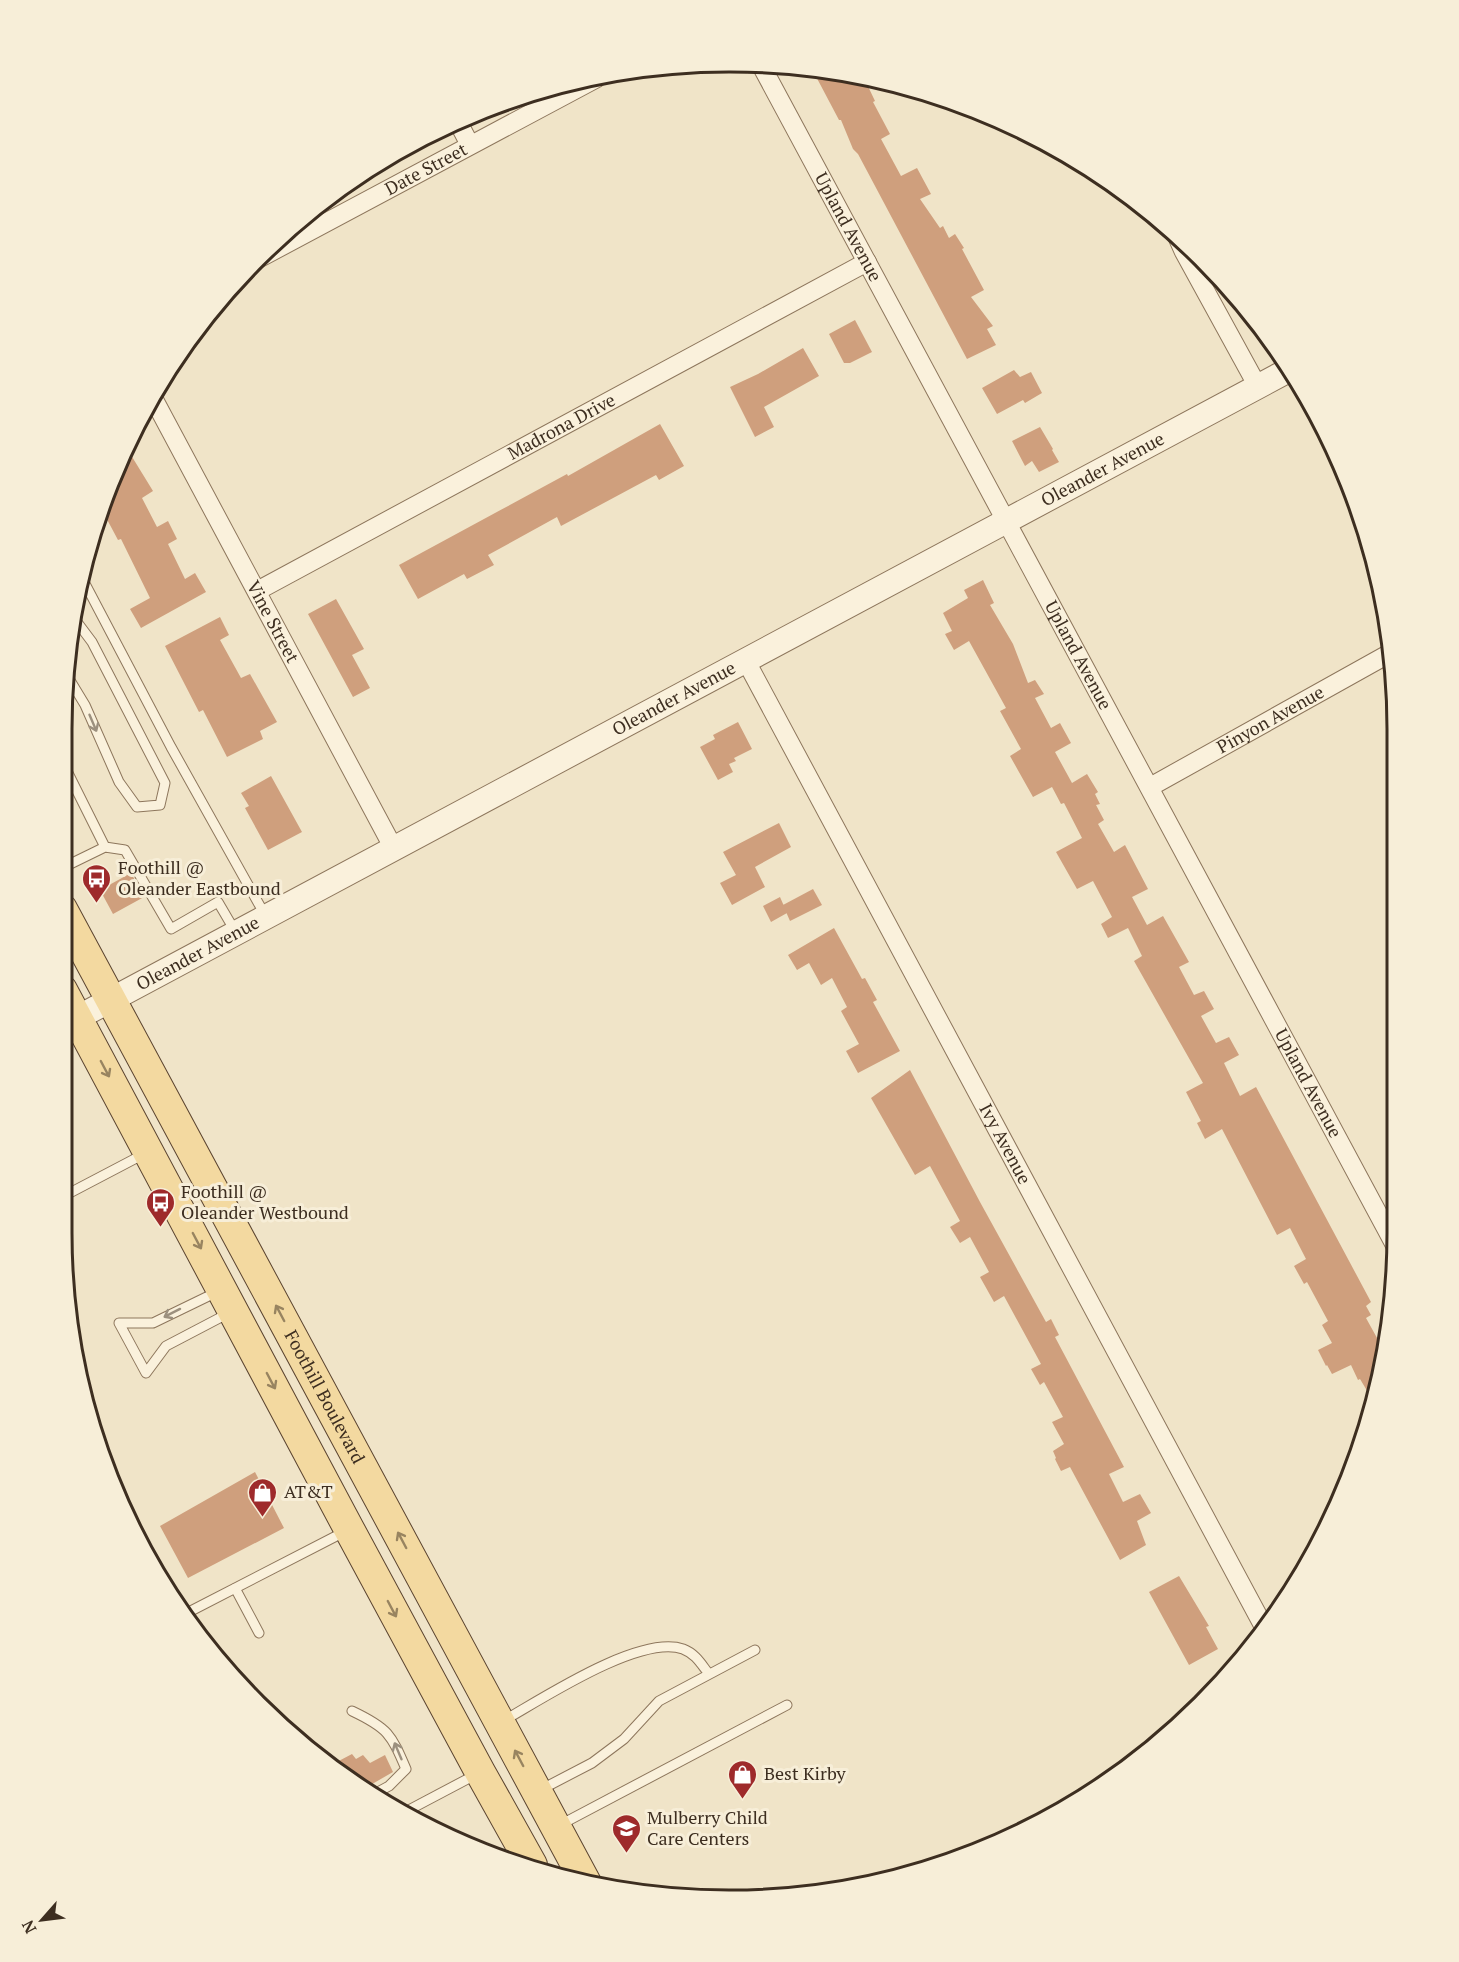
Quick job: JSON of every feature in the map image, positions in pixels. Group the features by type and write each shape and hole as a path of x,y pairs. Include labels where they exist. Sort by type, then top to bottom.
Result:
{"main road":[{"name":"Foothill Boulevard","path":"72,928 580,1873"},
{"path":"72,1025 149,1152 349,1529 528,1858"},
{"path":"349,1529 369,1531 379,1542 447,1665 479,1684"}],"street":[{"name":"Upland Avenue","path":"765,73 1387,1230"},
{"name":"Date Street","path":"288,243 572,91"},
{"path":"462,129 470,145"},
{"path":"1188,259 1258,387"},
{"name":"Madrona Drive","path":"257,591 867,262"},
{"name":"Oleander Avenue","path":"72,1021 1282,374"},
{"name":"Vine Street","path":"157,406 394,849"},
{"name":"Pinyon Avenue","path":"1150,787 1383,657"},
{"name":"Ivy Avenue","path":"746,661 1260,1620"}],"lane":[{"path":"88,589 171,747 266,917"},
{"path":"73,685 85,705 119,782 137,807 160,805 165,783 92,642 81,627"},
{"path":"72,781 105,847"},
{"path":"72,863 105,847 125,850 171,929 218,902 236,934"},
{"path":"72,1192 149,1152"},
{"path":"228,1300 166,1346 146,1373 119,1323 153,1323 228,1300"},
{"path":"192,1610 349,1529"},
{"path":"235,1588 259,1633"},
{"path":"500,1722 594,1670 630,1654 651,1648 682,1649 694,1655 709,1674"},
{"path":"537,1792 592,1763 624,1739 659,1701 755,1650"},
{"path":"556,1827 787,1705"},
{"path":"352,1712 376,1722 393,1739 406,1769 382,1790"},
{"path":"412,1808 480,1772"}],"building":[{"path":"817,78 868,87 875,101 873,102 890,134 881,139 901,176 917,168 931,194 920,199 940,228 943,226 949,238 955,234 964,248 962,249 984,290 971,297 993,326 987,329 996,345 967,359"},
{"path":"855,320 872,352 850,363 844,363 829,334"},
{"path":"803,348 819,376 764,407 774,427 755,437 730,387"},
{"path":"1014,370 1020,377 1031,372 1042,393 1025,403 1023,400 997,414 982,388"},
{"path":"660,424 684,466 659,480 656,475 561,526 557,517 488,555 494,565 467,579 464,574 418,599 399,565 567,474 568,476"},
{"path":"1040,427 1059,462 1039,472 1032,461 1025,466 1012,441"},
{"path":"132,457 153,491 142,498 157,527 168,521 177,539 168,544 185,579 195,573 206,592 141,628 130,609 150,598 121,539 118,540 107,519"},
{"path":"983,580 994,603 990,605 1013,644 1028,683 1035,680 1044,694 1035,698 1051,728 1060,723 1071,743 1055,752 1072,783 1087,774 1098,792 1095,794 1100,804 1096,805 1104,820 1098,824 1114,852 1125,845 1148,889 1132,897 1147,925 1163,916 1189,962 1179,967 1194,995 1204,991 1214,1009 1201,1016 1216,1043 1229,1037 1239,1055 1224,1063 1240,1096 1256,1087 1371,1302 1366,1306 1371,1315 1366,1318 1378,1339 1367,1391 1360,1379 1358,1380 1351,1365 1332,1374 1326,1366 1318,1350 1332,1343 1322,1325 1328,1321 1307,1282 1304,1284 1294,1266 1306,1259 1290,1228 1277,1235 1222,1129 1205,1139 1197,1123 1201,1121 1186,1092 1203,1083 1134,961 1142,956 1128,928 1108,938 1101,924 1112,917 1093,881 1077,889 1056,852 1082,838 1064,803 1061,804 1052,787 1033,797 1010,756 1021,749 1000,711 1006,708 969,641 954,650 945,634 952,631 943,613 968,598 964,590"},
{"path":"336,599 364,649 352,655 370,688 353,697 308,614"},
{"path":"220,617 229,635 220,640 241,678 250,674 277,722 260,731 263,739 227,757 203,710 199,712 165,646"},
{"path":"738,722 752,749 734,758 736,761 729,764 733,772 718,780 700,747 715,739 713,735"},
{"path":"271,776 302,832 268,850 245,808 249,806 241,793"},
{"path":"779,823 791,847 755,867 765,887 732,905 720,883 736,875 723,852"},
{"path":"131,873 144,897 113,914 100,890"},
{"path":"813,889 822,905 790,921 783,905"},
{"path":"780,897 787,913 771,922 763,906"},
{"path":"834,928 862,979 865,978 877,1000 873,1002 900,1051 858,1073 846,1051 859,1044 841,1011 847,1007 832,978 821,985 809,963 797,970 788,955"},
{"path":"910,1070 1046,1322 1051,1319 1059,1335 1055,1337 1124,1467 1109,1474 1123,1502 1140,1494 1151,1513 1137,1521 1146,1545 1120,1560 1070,1467 1061,1471 1055,1459 1053,1451 1064,1444 1052,1422 1063,1417 1044,1382 1040,1385 1031,1369 1041,1364 1004,1296 994,1302 980,1277 989,1272 970,1237 960,1243 950,1227 960,1221 930,1166 915,1175 871,1098"},
{"path":"255,1472 284,1528 188,1578 160,1526"},
{"path":"1179,1576 1209,1626 1206,1627 1218,1649 1189,1665 1149,1592"},
{"path":"352,1754 356,1759 363,1755 370,1763 385,1755 393,1772 372,1784 339,1761"}],"place":[{"name":"Foothill @ Oleander Eastbound","path":"97,904"},
{"name":"Foothill @ Oleander Westbound","path":"160,1228"},
{"name":"AT&T","path":"263,1518"},
{"name":"Best Kirby","path":"743,1800"},
{"name":"Mulberry Child Care Centers","path":"626,1854"}]}
